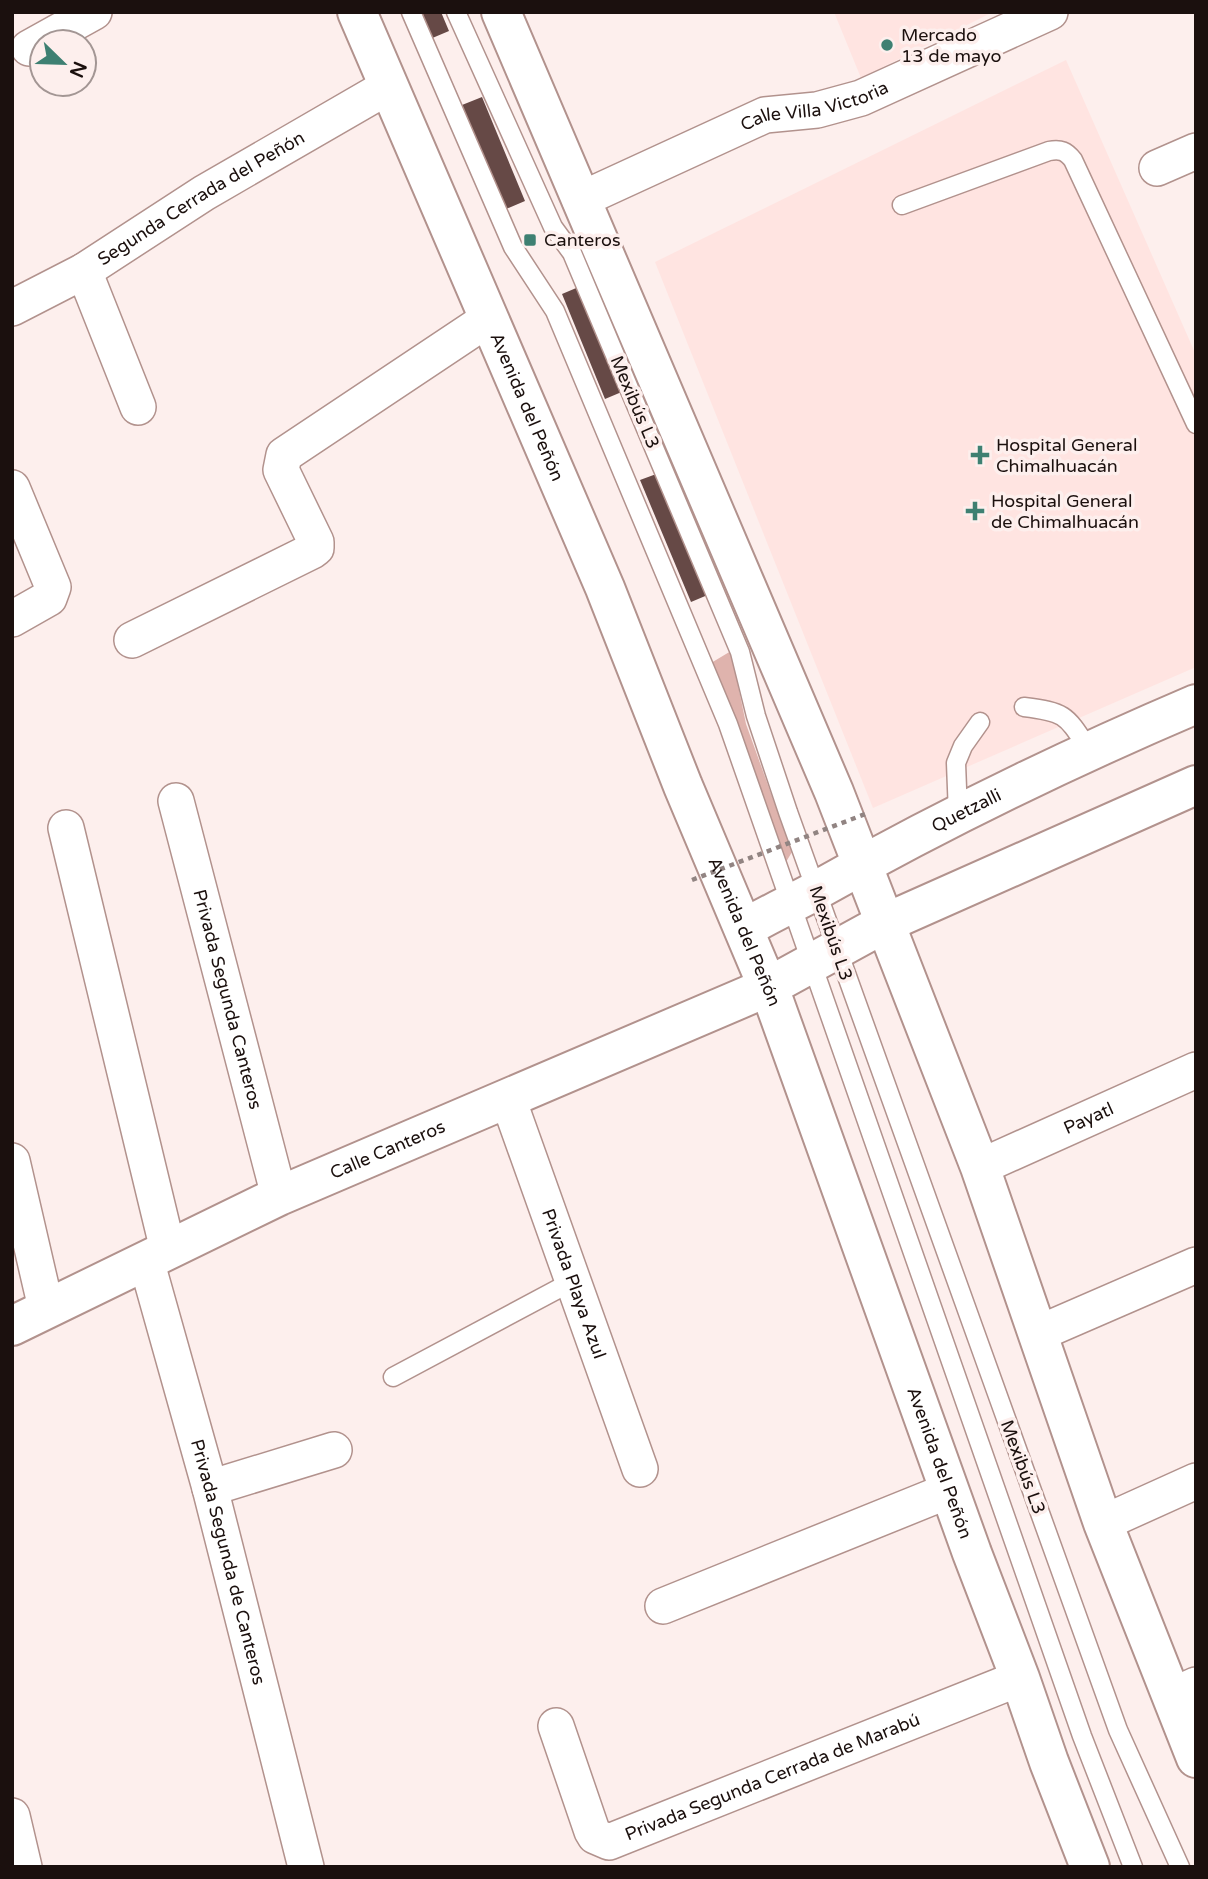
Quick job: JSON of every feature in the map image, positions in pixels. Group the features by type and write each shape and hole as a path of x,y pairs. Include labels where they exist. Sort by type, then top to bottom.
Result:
{"main road":[{"name":"Avenida del Peñón","path":"357,12 605,588 683,786 768,987 1087,1866"},
{"path":"501,12 834,792 883,924 902,964 980,1167 1103,1523 1184,1691 1196,1758"},
{"name":"Quetzalli","path":"744,929 778,908 958,814 1089,750 1196,704"},
{"path":"883,924 1196,785"},
{"name":"Calle Canteros","path":"12,1326 279,1196 768,987 883,924"}],"street":[{"path":"65,28 94,12"},
{"name":"Calle Villa Victoria","path":"580,200 765,115 817,110 861,99 1050,12"},
{"name":"Segunda Cerrada del Peñón","path":"12,308 85,271 204,193 389,86"},
{"path":"1157,168 1196,151"},
{"path":"85,271 138,407"},
{"path":"132,640 316,548 316,542 281,470 284,455 488,319"},
{"path":"12,488 53,587 49,598 12,619"},
{"name":"Privada Segunda Canteros","path":"176,801 279,1196"},
{"name":"Privada Segunda de Canteros","path":"66,828 157,1255 210,1488 306,1867"},
{"name":"Payatl","path":"980,1167 1196,1070"},
{"name":"Privada Playa Azul","path":"508,1099 640,1469"},
{"path":"12,1161 47,1308"},
{"path":"1037,1334 1196,1265"},
{"path":"210,1488 334,1450"},
{"path":"1103,1523 1196,1481"},
{"path":"663,1606 950,1490"},
{"name":"Privada Segunda Cerrada de Marabú","path":"556,1726 592,1831 595,1836 609,1842 1020,1678"},
{"path":"12,1816 24,1867"}],"lane":[{"name":"Mexibús L3","path":"411,12 513,247 555,311 803,897 1118,1730 1180,1867"},
{"name":"Mexibús L3","path":"456,12 553,227 572,253 740,652 803,897 825,956 1082,1736 1133,1867"},
{"path":"902,205 1049,151 1058,149 1067,152 1196,424"},
{"path":"1024,707 1051,710 1069,720 1089,750"},
{"path":"958,814 956,764 963,746 980,722"},
{"path":"393,1377 573,1281"}],"path":[{"path":"692,880 868,813"}],"shaded area":[{"name":"Mercado 13 de mayo","path":"834,12 993,12 861,78"},
{"name":"Hospital General Chimalhuacán","path":"1066,60 1196,355 1196,667 873,808 655,262"},
{"path":"731,651 746,724 792,852 786,862 711,663"}],"building":[{"path":"418,12 441,12 449,31 430,39"},
{"path":"482,97 525,201 506,209 462,105"},
{"path":"581,286 624,391 605,399 562,294"},
{"path":"659,473 710,594 691,602 640,480"}],"place":[{"name":"Mercado 13 de mayo","path":"887,45"},
{"name":"Canteros","path":"530,240"},
{"name":"Hospital General Chimalhuacán","path":"980,455"},
{"name":"Hospital General de Chimalhuacán","path":"975,511"}]}
